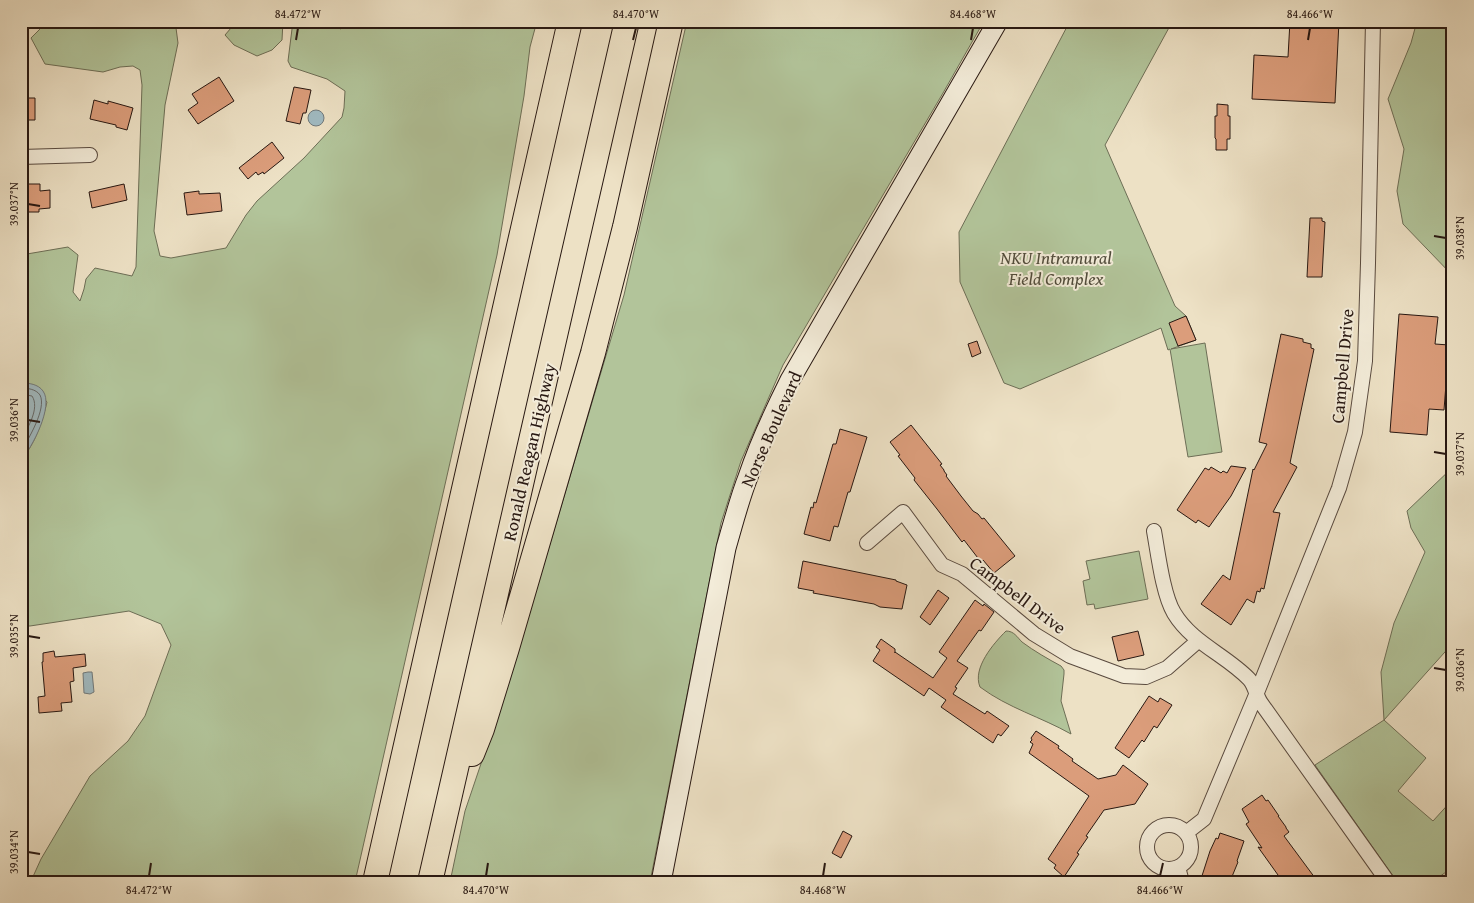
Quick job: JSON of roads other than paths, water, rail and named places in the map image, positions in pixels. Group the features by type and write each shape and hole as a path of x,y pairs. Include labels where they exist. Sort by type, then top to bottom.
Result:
{"highway":[{"path":"375,882 570,21"},
{"name":"Ronald Reagan Highway","path":"430,882 627,21"},
{"path":"443,828 482,729 591,362 625,227 671,21"}],"street":[{"name":"Norse Boulevard","path":"661,882 726,548 747,478 790,380 998,21"},
{"name":"Campbell Drive","path":"1186,833 1204,819 1339,488 1355,432 1365,362 1373,21"},
{"path":"21,157 90,155"},
{"name":"Campbell Drive","path":"867,543 903,512 942,565 962,574 1034,634 1070,656 1124,676 1146,676 1167,668 1199,640"},
{"path":"1154,531 1166,596 1173,612 1185,630 1251,680 1256,695 1388,882"},
{"path":"1167,825 1174,826 1186,833 1189,839 1190,852 1188,858 1178,867 1165,869 1154,863 1147,851 1147,844 1149,837 1154,831 1167,825"},
{"path":"1178,867 1182,882"},
{"path":"1448,882 1453,879"}],"water":[{"path":"316,110 324,118 316,126 308,118"},
{"path":"21,383 33,384 39,387 46,398 46,406 36,437 21,460"},
{"path":"92,672 94,692 90,694 84,693 83,673"}],"park label":[{"name":"NKU Intramural Field Complex","path":"1056,267"}]}
